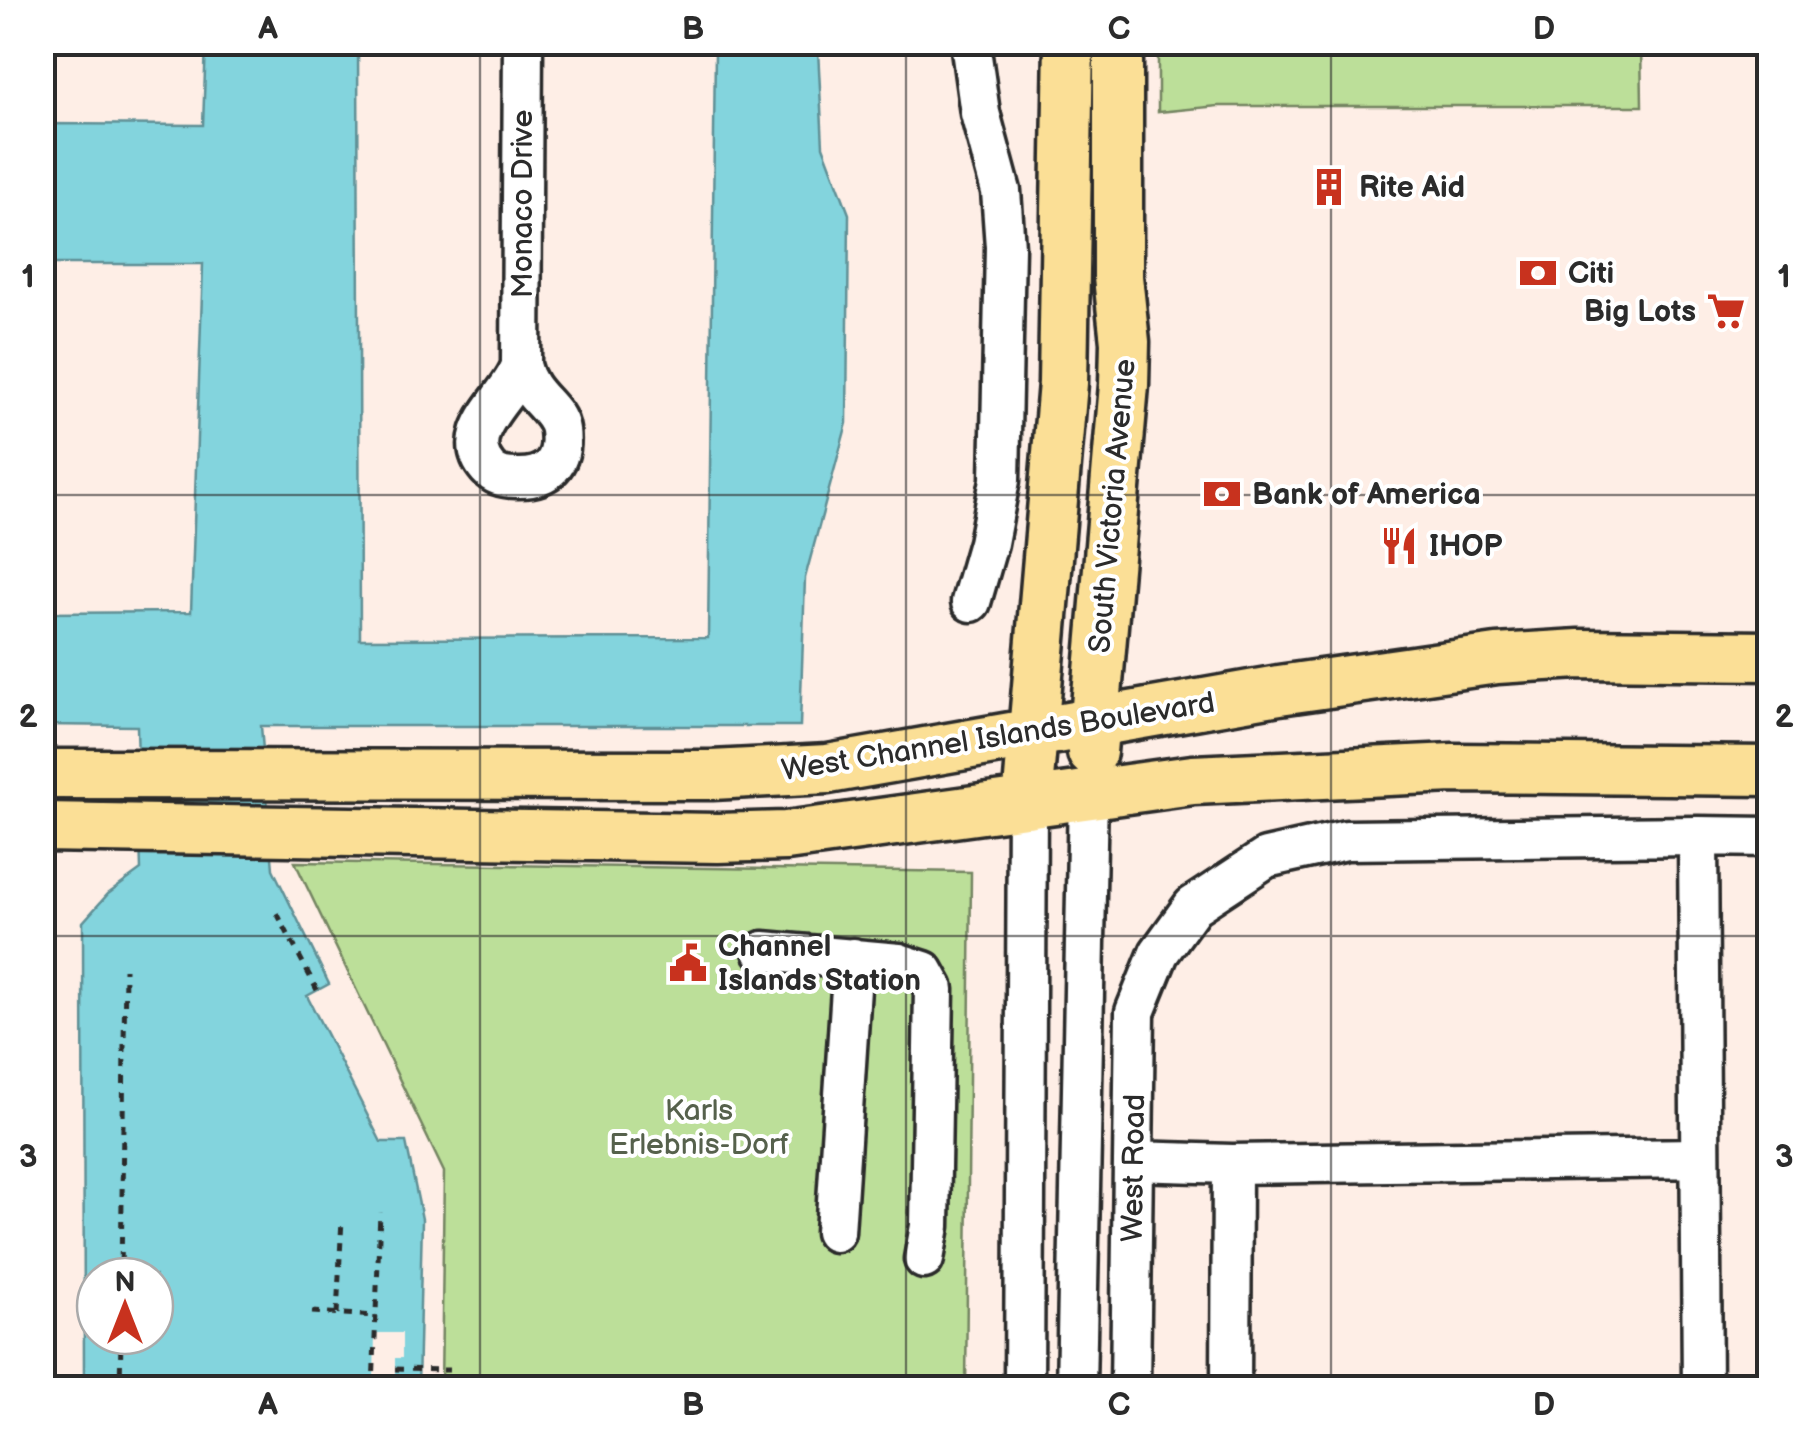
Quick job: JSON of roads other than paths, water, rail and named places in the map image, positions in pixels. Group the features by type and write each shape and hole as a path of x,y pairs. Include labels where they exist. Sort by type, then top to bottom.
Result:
{"main road":[{"name":"South Victoria Avenue","path":"1027,803 1063,383 1068,42"},
{"name":"South Victoria Avenue","path":"1088,793 1124,370 1118,277 1118,42"},
{"name":"West Channel Islands Boulevard","path":"42,774 712,775 828,769 1279,690 1497,659 1579,654 1770,656"},
{"path":"42,827 786,836 1211,779 1453,768 1770,771"}],"street":[{"name":"Monaco Drive","path":"521,365 523,42"},
{"path":"970,42 980,113 1001,191 1005,247 1000,480 996,512 971,602"},
{"name":"South Victoria Avenue","path":"1076,1388 1088,793"},
{"name":"South Victoria Avenue","path":"1024,1388 1027,803"},
{"path":"1698,836 1702,1388"},
{"name":"West Road","path":"1130,1388 1135,1012 1159,953 1193,906 1266,858 1346,840 1770,837"},
{"path":"763,951 899,962 924,970 934,989 930,1226 924,1259"},
{"path":"835,1232 853,958"},
{"path":"1133,1161 1232,1164 1700,1158"},
{"path":"1231,1388 1232,1164"}],"water":[{"path":"358,42 360,639 708,638 715,50 818,50 823,146 849,214 847,423 805,578 800,726 261,726 273,869 329,984 307,996 381,1142 406,1142 422,1219 418,1388 84,1388 84,1356 175,1356 175,1256 84,1256 83,922 108,894 141,870 137,726 43,725 42,613 191,612 203,264 43,264 43,124 203,125 206,43"}],"place":[{"name":"Rite Aid","path":"1329,187"},
{"name":"Citi","path":"1538,273"},
{"name":"Big Lots","path":"1726,311"},
{"name":"Bank of America","path":"1222,494"},
{"name":"IHOP","path":"1399,546"},
{"name":"Channel Islands Station","path":"688,963"}],"park label":[{"name":"Karls Erlebnis-Dorf","path":"699,1127"}]}
